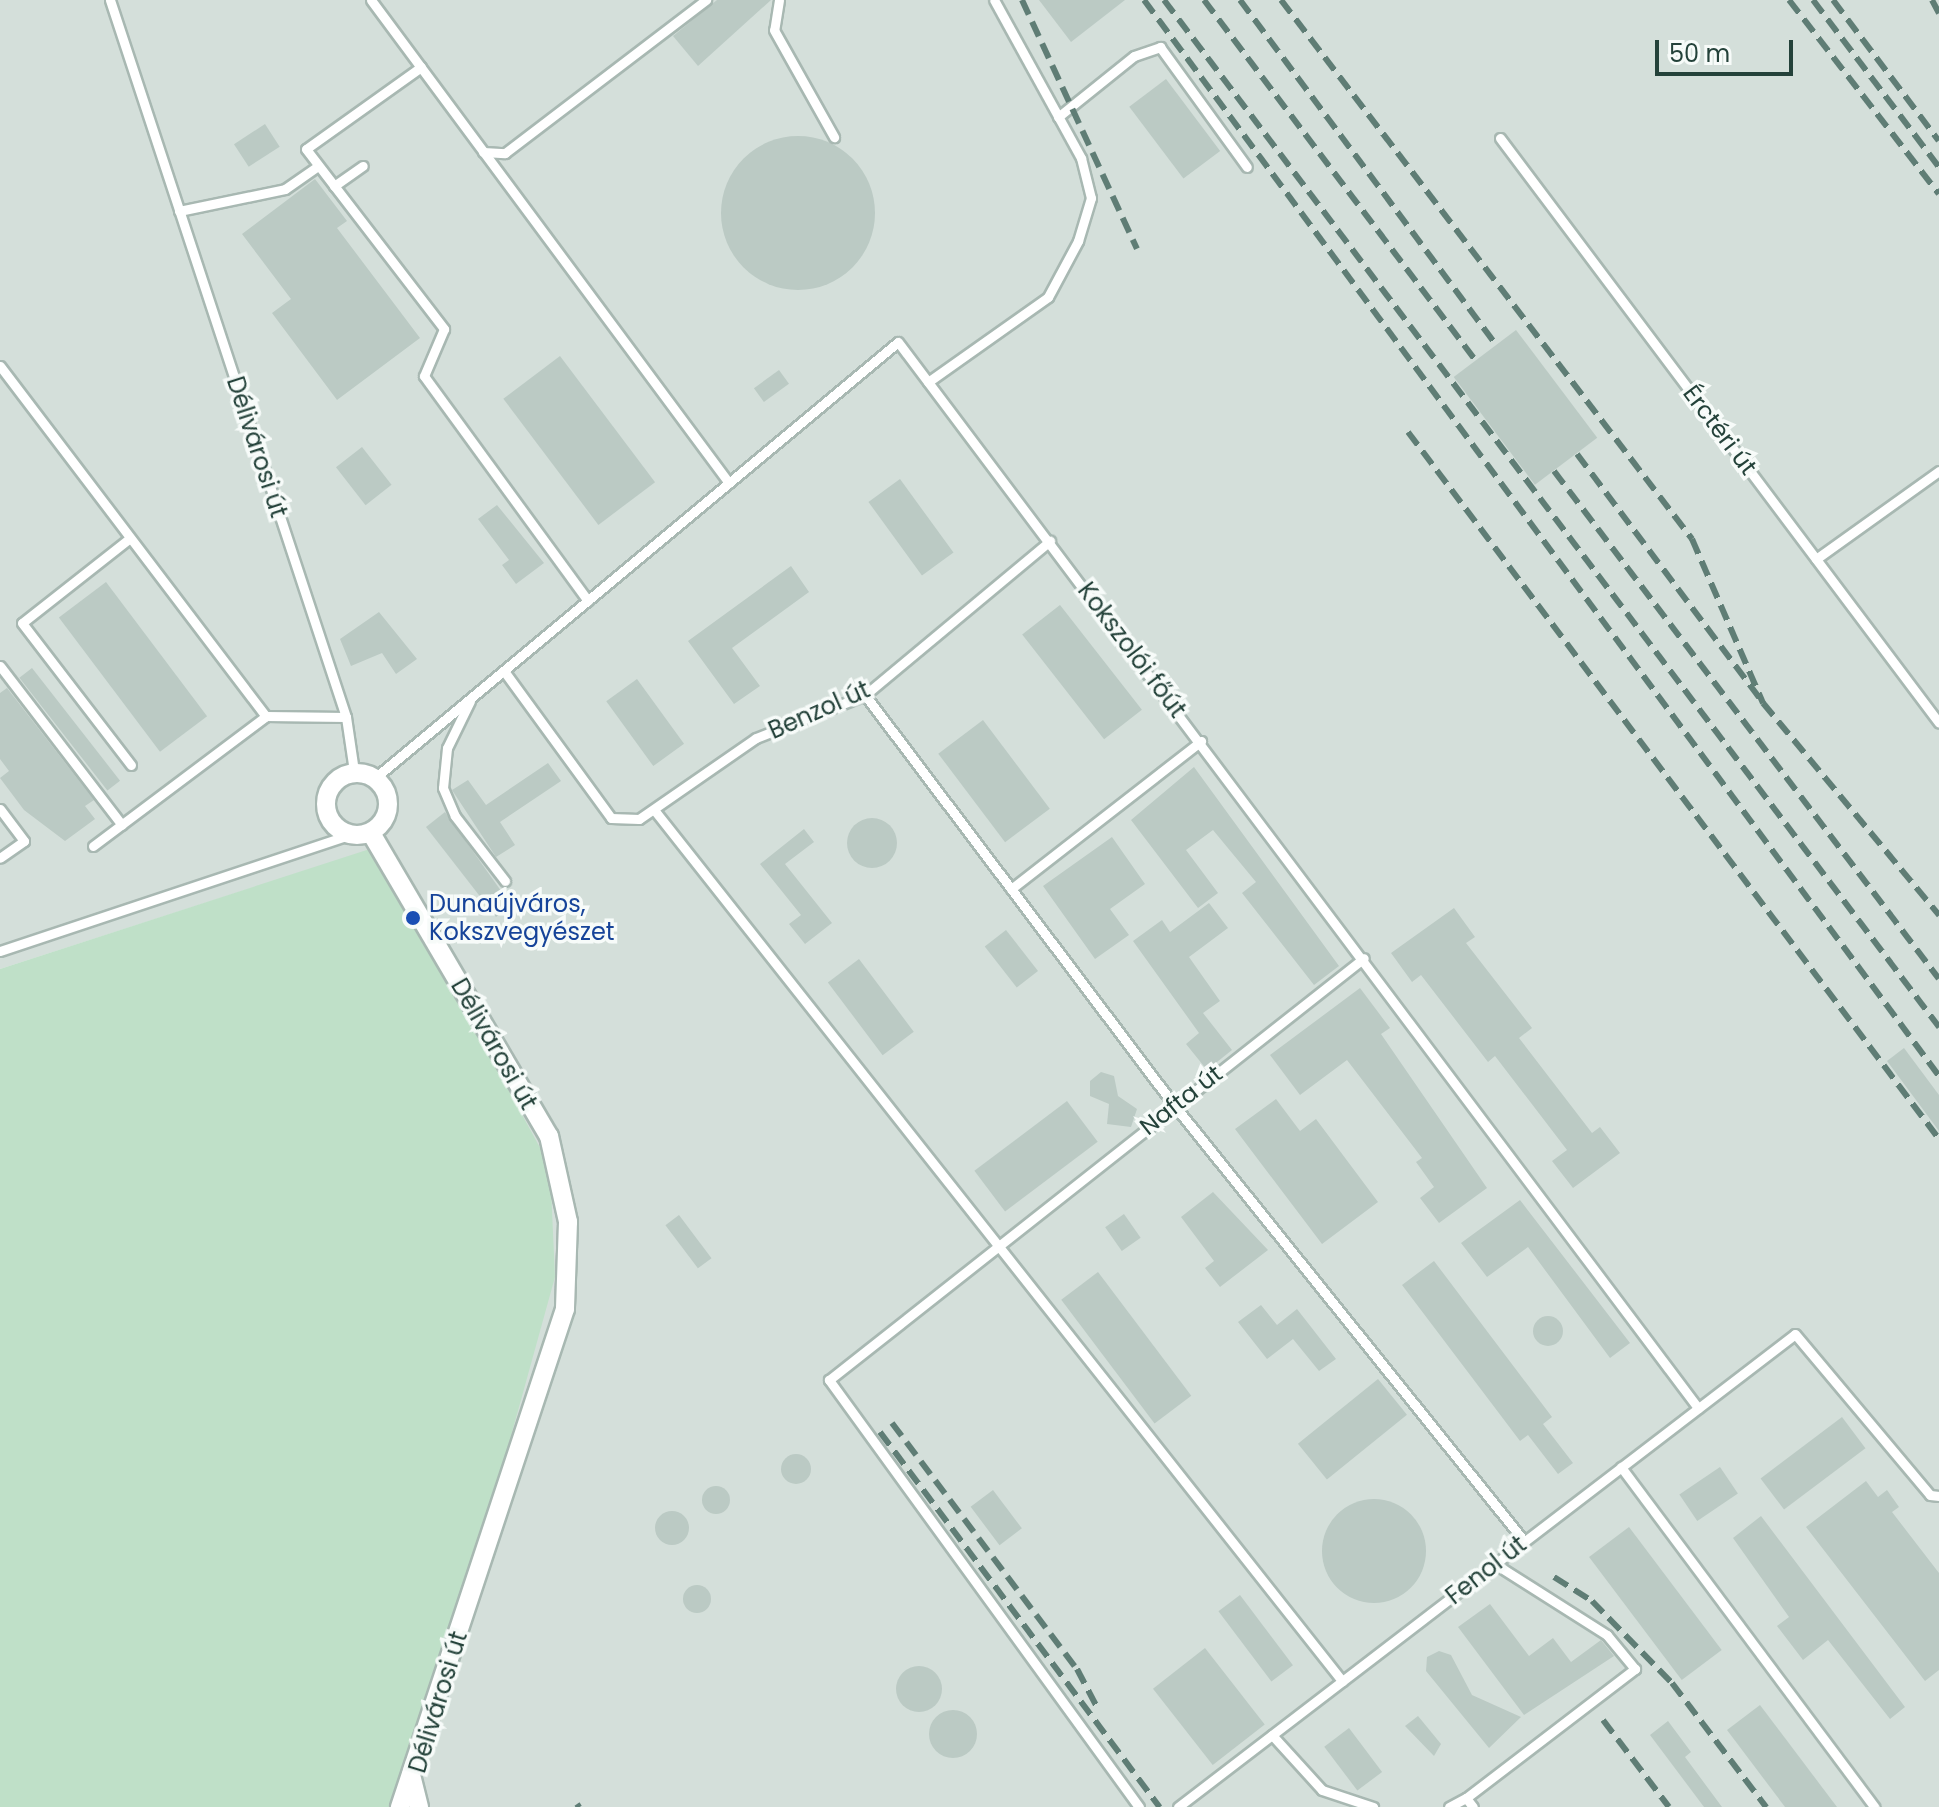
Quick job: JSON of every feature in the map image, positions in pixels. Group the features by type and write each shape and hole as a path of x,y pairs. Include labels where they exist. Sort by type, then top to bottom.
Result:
{"street":[{"path":"354,771 376,777 388,796 386,817 371,833 348,835 330,822 324,801 334,781 354,771"},
{"name":"Délivárosi út","path":"371,833 549,1136 568,1222 565,1309 411,1775 419,1807"},
{"path":"400,1807 411,1775"}],"lane":[{"name":"Délivárosi út","path":"110,0 346,717 354,771"},
{"path":"371,0 729,483 376,777"},
{"path":"483,152 505,153 706,0"},
{"path":"779,0 774,30 834,137"},
{"path":"928,382 1048,297 1078,241 1091,198 1058,117 994,0"},
{"path":"1058,117 1134,56 1160,47 1247,167"},
{"path":"421,67 306,149 444,329 424,376 588,601"},
{"name":"Érctéri út","path":"1500,138 1939,723"},
{"path":"179,211 285,189 318,166"},
{"path":"334,186 363,166"},
{"name":"Kokszolói főút","path":"729,483 898,342 1364,958 1698,1408"},
{"path":"0,366 266,716"},
{"path":"1816,559 1939,471"},
{"path":"130,538 22,623 131,765"},
{"name":"Benzol út","path":"504,671 611,818 655,811 756,738 865,695 1050,541"},
{"path":"0,666 122,825"},
{"path":"865,695 1174,1105 1524,1541"},
{"path":"471,698 447,748 443,788 455,816 505,881"},
{"path":"93,846 266,716 346,717"},
{"path":"1011,889 1201,741"},
{"path":"0,809 24,841 0,858"},
{"path":"655,811 1342,1681"},
{"path":"0,951 348,835"},
{"name":"Nafta út","path":"1139,1807 829,1380 1364,958"},
{"name":"Fenol út","path":"1178,1807 1795,1334 1930,1495 1939,1496"},
{"path":"1621,1467 1874,1807"},
{"path":"1449,1807 1466,1798 1635,1669 1607,1635 1495,1564"},
{"path":"1272,1735 1322,1790 1373,1807"},
{"path":"1466,1798 1473,1807"}],"shaded area":[{"path":"0,0 1939,0 1939,1807 429,1807 417,1772 376,848 0,969"}],"green space":[{"path":"376,847 550,1166 555,1277 418,1772 429,1807 0,1807 0,969"}],"building":[{"path":"717,0 771,0 698,66 673,36"},
{"path":"1039,0 1125,0 1071,42"},
{"path":"1166,79 1220,151 1183,179 1129,107"},
{"path":"265,124 280,147 249,167 234,144"},
{"path":"798,136 827,142 852,159 869,184 875,213 869,242 852,267 827,284 798,290 769,284 744,267 727,242 721,213 727,184 744,159 769,142"},
{"path":"315,179 347,221 337,228 420,338 337,400 272,313 291,299 242,234"},
{"path":"1516,330 1597,438 1535,485 1454,377"},
{"path":"560,356 655,482 598,525 503,399"},
{"path":"779,370 789,384 764,402 754,388"},
{"path":"362,447 392,485 366,505 336,467"},
{"path":"900,479 953,553 922,576 868,502"},
{"path":"497,505 544,563 516,584 502,565 509,560 478,519"},
{"path":"791,566 809,592 732,648 760,686 734,704 688,641"},
{"path":"106,582 207,716 160,752 59,618"},
{"path":"1060,605 1142,710 1104,739 1022,635"},
{"path":"379,612 417,659 396,674 382,653 351,666 340,639"},
{"path":"32,668 120,781 107,791 19,678"},
{"path":"637,679 684,744 653,766 606,701"},
{"path":"7,688 94,800 85,806 95,819 65,841 24,810 0,778 9,771 0,759 0,693"},
{"path":"983,720 1050,809 1005,842 938,754"},
{"path":"548,763 561,781 500,822 515,845 496,857 452,790 468,780 486,805"},
{"path":"1194,767 1339,966 1314,985 1242,893 1256,882 1213,830 1186,850 1218,893 1198,908 1131,820"},
{"path":"445,812 511,905 496,917 426,827"},
{"path":"872,818 890,825 897,843 890,861 872,868 854,861 847,843 854,825"},
{"path":"804,829 814,842 785,864 832,923 805,944 789,924 801,915 760,864"},
{"path":"1112,837 1145,884 1110,909 1129,935 1095,959 1043,886"},
{"path":"1209,903 1228,928 1189,957 1220,1001 1203,1013 1232,1050 1207,1070 1186,1044 1199,1033 1133,941 1162,920 1170,932"},
{"path":"1454,908 1475,937 1466,943 1532,1028 1519,1038 1592,1133 1600,1127 1620,1153 1573,1188 1552,1161 1567,1150 1495,1056 1488,1062 1421,975 1412,982 1391,953"},
{"path":"1006,930 1038,971 1017,988 985,947"},
{"path":"859,959 914,1032 883,1055 828,982"},
{"path":"1360,988 1390,1028 1381,1034 1487,1188 1439,1223 1420,1198 1434,1187 1416,1162 1422,1158 1347,1060 1300,1095 1270,1055"},
{"path":"1904,1048 1939,1095 1939,1131 1887,1061"},
{"path":"1101,1072 1114,1076 1118,1096 1137,1109 1131,1127 1107,1124 1109,1104 1090,1096 1090,1081"},
{"path":"1276,1099 1300,1131 1316,1119 1378,1202 1322,1244 1235,1129"},
{"path":"1067,1101 1098,1142 1005,1212 974,1171"},
{"path":"1213,1192 1268,1250 1220,1287 1205,1268 1214,1261 1181,1217"},
{"path":"1520,1200 1630,1343 1610,1358 1528,1247 1487,1277 1461,1243"},
{"path":"1124,1214 1141,1238 1122,1251 1105,1227"},
{"path":"679,1215 711,1258 698,1268 665,1225"},
{"path":"1434,1261 1552,1417 1543,1424 1573,1463 1558,1474 1528,1435 1520,1441 1402,1285"},
{"path":"1098,1272 1191,1396 1155,1423 1061,1300"},
{"path":"1261,1305 1277,1325 1297,1309 1336,1359 1319,1371 1293,1339 1267,1359 1238,1322"},
{"path":"1548,1316 1559,1320 1563,1331 1559,1342 1548,1346 1537,1342 1533,1331 1537,1320"},
{"path":"1378,1379 1407,1415 1327,1480 1298,1444"},
{"path":"1842,1417 1865,1448 1784,1510 1761,1478"},
{"path":"796,1454 802,1455 810,1463 810,1475 802,1483 796,1484 790,1483 782,1475 781,1469 782,1463 790,1455"},
{"path":"1720,1467 1738,1494 1697,1521 1679,1494"},
{"path":"1866,1481 1878,1497 1887,1490 1899,1507 1892,1512 1939,1573 1939,1670 1925,1681 1806,1527"},
{"path":"716,1486 726,1490 730,1500 726,1510 716,1514 706,1510 702,1500 706,1490"},
{"path":"993,1490 1022,1528 1000,1545 971,1507"},
{"path":"1374,1499 1394,1503 1411,1514 1422,1531 1426,1551 1422,1571 1411,1588 1394,1599 1374,1603 1354,1599 1337,1588 1326,1571 1322,1551 1326,1531 1337,1514 1354,1503"},
{"path":"672,1511 684,1516 689,1528 684,1540 672,1545 660,1540 655,1528 660,1516"},
{"path":"1761,1516 1905,1707 1890,1719 1828,1640 1803,1660 1777,1626 1789,1617 1733,1538"},
{"path":"1629,1527 1722,1650 1682,1680 1589,1557"},
{"path":"697,1585 707,1589 711,1599 707,1609 697,1613 687,1609 683,1599 687,1589"},
{"path":"1240,1595 1293,1665 1271,1682 1218,1611"},
{"path":"1490,1604 1529,1656 1553,1638 1571,1662 1601,1640 1614,1656 1524,1715 1458,1627"},
{"path":"1205,1648 1265,1724 1213,1765 1153,1689"},
{"path":"1439,1651 1451,1655 1472,1695 1521,1717 1489,1748 1426,1671 1427,1657"},
{"path":"919,1666 936,1672 942,1689 936,1706 919,1712 902,1706 896,1689 902,1672"},
{"path":"1760,1705 1837,1807 1785,1807 1727,1730"},
{"path":"953,1710 970,1717 977,1734 970,1751 953,1758 936,1751 929,1734 936,1717"},
{"path":"1418,1716 1441,1744 1434,1756 1405,1726"},
{"path":"1668,1721 1691,1752 1685,1757 1722,1807 1704,1807 1650,1735"},
{"path":"1349,1728 1382,1772 1357,1791 1324,1747"}],"railway":[{"path":"1022,0 1137,249"},
{"path":"1144,0 1939,1076"},
{"path":"1164,0 1939,1027"},
{"path":"1204,0 1475,360"},
{"path":"1240,0 1496,345"},
{"path":"1281,0 1692,539 1763,703"},
{"path":"1789,0 1939,194"},
{"path":"1813,0 1939,167"},
{"path":"1833,0 1939,141"},
{"path":"1932,0 1939,13"},
{"path":"1408,432 1939,1139"},
{"path":"1577,454 1763,703 1939,915"},
{"path":"1554,471 1939,979"},
{"path":"892,1423 1077,1669 1098,1709"},
{"path":"880,1432 1160,1807"},
{"path":"1554,1577 1592,1601 1672,1683 1766,1807"},
{"path":"1603,1720 1669,1807"}],"place":[{"name":"Dunaújváros, Kokszvegyészet","path":"413,918"}]}
